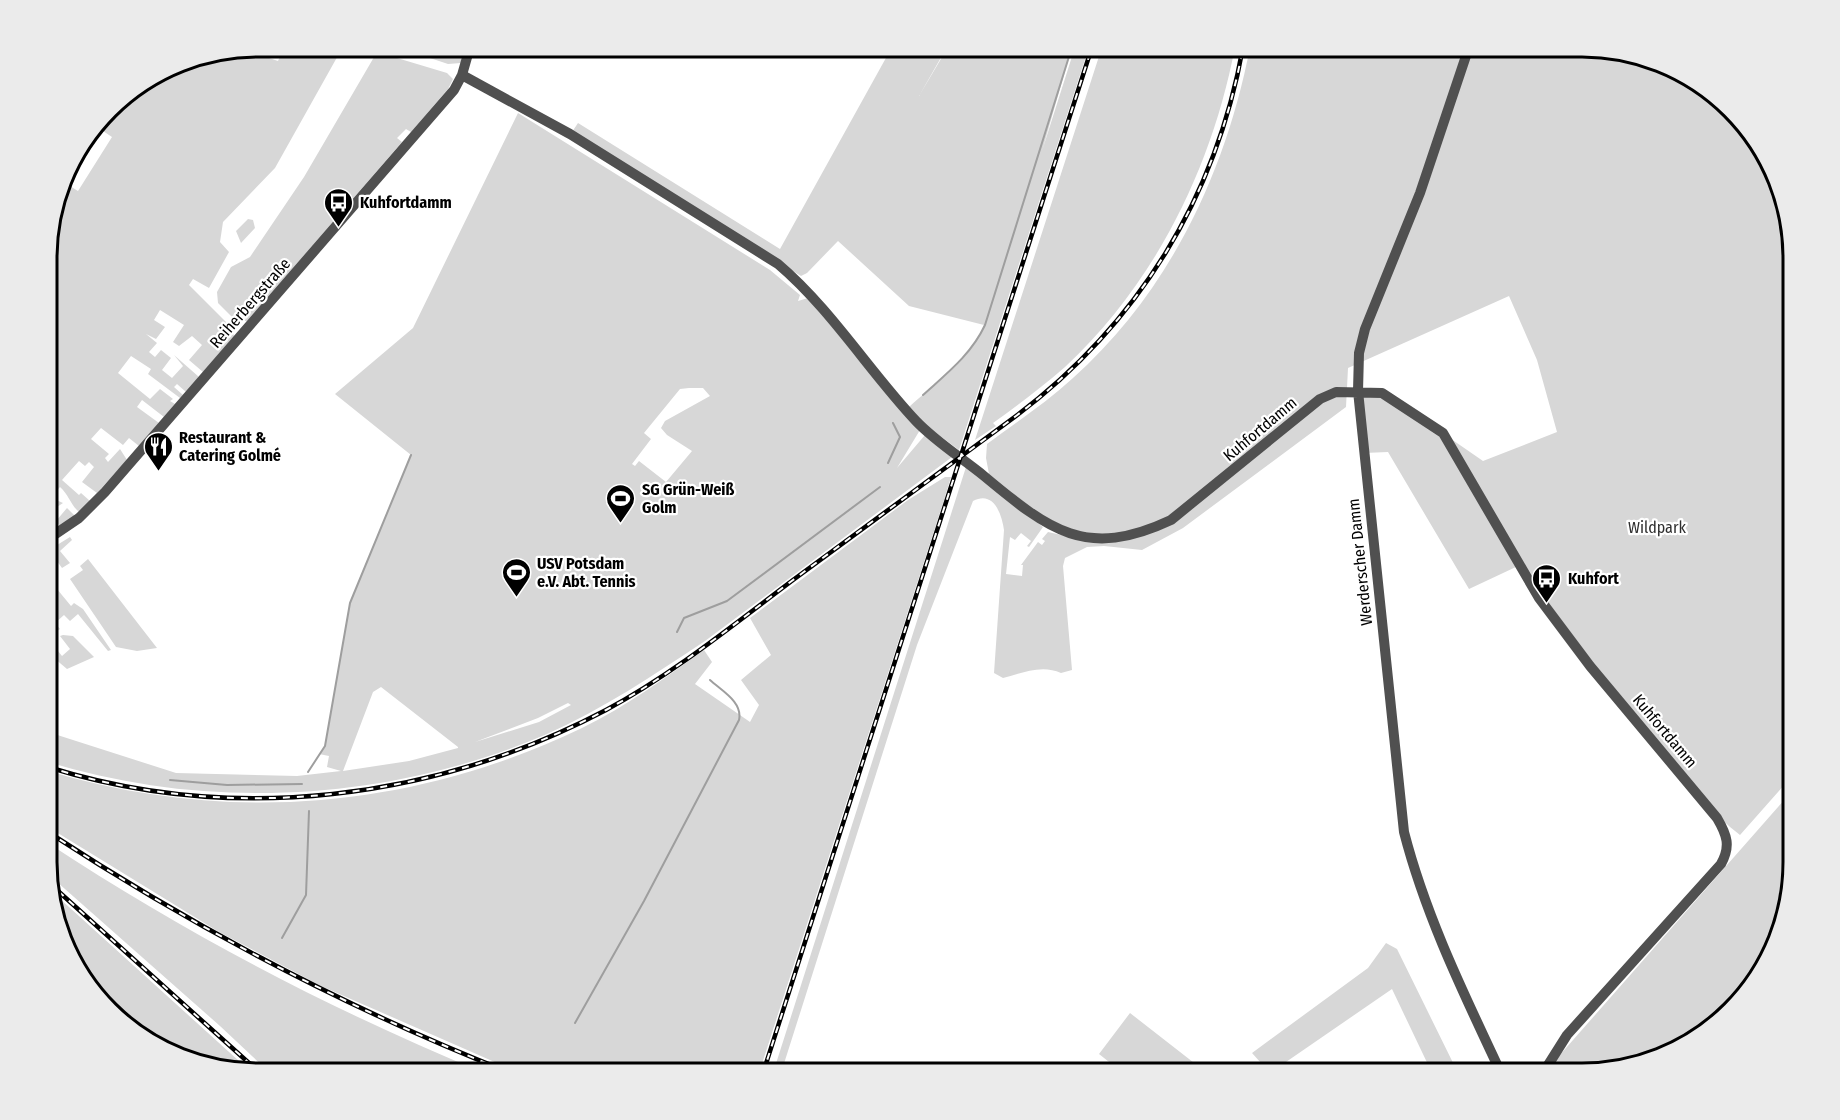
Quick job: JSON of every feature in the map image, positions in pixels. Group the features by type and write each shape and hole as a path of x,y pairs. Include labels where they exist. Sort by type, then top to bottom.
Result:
{"street":[{"name":"Reiherbergstraße","path":"57,533 80,517 105,492 454,90 462,75 467,57"},
{"name":"Werderscher Damm","path":"1464,57 1420,193 1365,329 1359,353 1358,391 1404,832 1418,884 1438,937 1496,1063"},
{"name":"Kuhfortdamm","path":"462,75 570,134 778,264 801,285 924,429 1029,513 1057,530 1088,538 1105,539 1151,530 1171,520 1196,502 1320,399 1336,392 1374,392 1389,397 1443,433 1539,598 1590,666 1717,818 1728,842 1728,852 1721,864 1567,1035 1550,1063"}],"green space":[{"path":"245,57 266,57 278,61 280,57 337,57 275,168 223,222 220,242 229,252 209,288 193,279 189,285 231,327 234,336 203,372 189,360 202,345 192,336 179,346 173,342 184,325 160,310 154,320 165,327 156,339 146,334 157,343 149,352 155,357 161,350 171,358 162,370 172,378 183,366 174,355 199,377 186,392 177,384 174,387 183,395 180,398 148,374 151,369 131,356 118,373 150,399 160,389 173,399 170,401 175,404 164,417 142,400 137,407 159,423 139,446 129,438 123,445 101,428 91,439 109,454 105,458 108,462 120,449 127,460 97,493 82,482 94,467 89,462 85,466 79,461 62,480 79,495 81,493 90,501 79,512 60,487 57,490 59,232 70,186 78,191 112,137 103,131 126,107 158,84 181,72 219,61"},
{"path":"374,57 394,57 447,73 453,79 448,89 411,132 406,129 397,138 402,142 247,321 236,321 218,303 217,292 231,267 250,257 304,177"},
{"path":"463,57 461,63 448,64 430,58"},
{"path":"886,57 941,57 919,96 942,57 1069,57 1042,151 1072,57 1086,57 959,450 927,426 909,407 962,360 984,325 909,306 838,241 807,273 801,276 572,132 578,123 780,249"},
{"path":"1099,57 1233,57 1212,136 1176,220 1153,260 1127,298 1065,367 993,423 996,426 975,440"},
{"name":"Wildpark","path":"1248,57 1582,57 1608,59 1659,72 1682,84 1724,116 1741,136 1762,169 1772,194 1783,245 1783,786 1740,835 1708,806 1680,773 1588,660 1518,566 1469,589 1388,452 1364,453 1358,391 1402,405 1483,461 1557,432 1537,360 1509,296 1348,368 1346,407 1183,528 1142,550 1104,546 1087,547 1065,558 1063,566 1072,670 1061,673 1039,669 1003,678 994,673 1004,530 999,511 992,501 980,498 973,501 917,645 784,1063 776,1063 966,467 1043,527 1029,547 1027,546 1031,541 1021,533 1015,540 1010,537 1006,574 1022,576 1023,565 1021,565 1038,542 1042,545 1045,541 1042,539 1048,532 1088,541 1107,535 1072,530 1039,514 989,474 986,458 987,444 1073,378 1138,308 1165,268 1209,184 1226,139"},
{"path":"518,113 770,270 800,295 798,301 808,298 920,430 897,468 925,435 952,457 705,641 667,666 608,703 568,724 487,756 426,774 364,785 300,792 236,793 173,788 110,778 57,764 57,735 176,773 297,776 341,771 327,767 329,756 319,754 325,746 350,603 411,455 335,394 413,328","holes":["703,388 710,396 665,421 661,428 667,435 692,451 666,482 639,461 635,466 632,464 651,439 644,433 680,389","381,687 458,747 458,748 409,761 343,771 373,692","568,703 571,705 539,722 475,742 538,718"]},
{"path":"248,219 253,220 255,228 241,243 236,231"},
{"path":"945,477 951,477 762,1063 497,1063 321,986 219,932 57,833 57,773 116,788 184,798 252,802 319,800 386,791 453,776 518,755 582,728 629,701 704,650 712,662 695,684 750,722 759,705 741,680 771,655 750,618 908,500"},
{"path":"67,508 75,516 60,526 57,520"},
{"path":"70,537 72,540 60,551 70,563 62,568 57,561 57,545"},
{"path":"88,559 157,648 137,651 116,647 70,579 83,570 80,566"},
{"path":"57,589 71,606 74,603 83,609 111,650 108,651 78,614 70,621 64,615 57,621"},
{"path":"60,636 73,636 94,657 67,669 57,661 57,650 62,656 70,649"},
{"path":"1783,801 1783,875 1779,901 1762,951 1733,994 1694,1029 1646,1052 1595,1063 1553,1063"},
{"path":"57,849 153,908 261,968 316,997 460,1063 259,1063 59,883"},
{"path":"61,900 240,1062 206,1056 181,1048 158,1036 116,1004 91,974 78,951"},
{"path":"1386,943 1397,949 1453,1063 1427,1063 1392,989 1285,1063 1261,1063 1252,1053 1368,968"},
{"path":"1130,1013 1194,1063 1110,1063 1099,1054"}],"waterway":[{"path":"923,395 973,346 985,325 1069,57"},
{"path":"888,463 900,437 893,423"},
{"path":"308,772 325,746 350,603 411,455"},
{"path":"677,632 684,618 727,601 880,487"},
{"path":"575,1023 644,901 739,720 735,702 710,680"},
{"path":"170,780 227,785 302,784"},
{"path":"282,938 306,895 309,811"}],"railway":[{"path":"766,1063 1089,57"},
{"path":"57,769 118,785 190,795 261,798 333,794 403,783 473,765 541,741 631,696 702,648 1016,416 1060,380 1099,341 1134,299 1165,254 1191,206 1213,155 1230,102 1241,57"},
{"path":"57,838 216,934 332,994 487,1063"},
{"path":"60,893 248,1062"}],"place":[{"name":"Kuhfortdamm","path":"339,228"},
{"name":"Restaurant & Catering Golmé","path":"158,472"},
{"name":"SG Grün-Weiß Golm","path":"621,524"},
{"name":"USV Potsdam e.V. Abt. Tennis","path":"516,598"},
{"name":"Kuhfort","path":"1547,604"}]}
